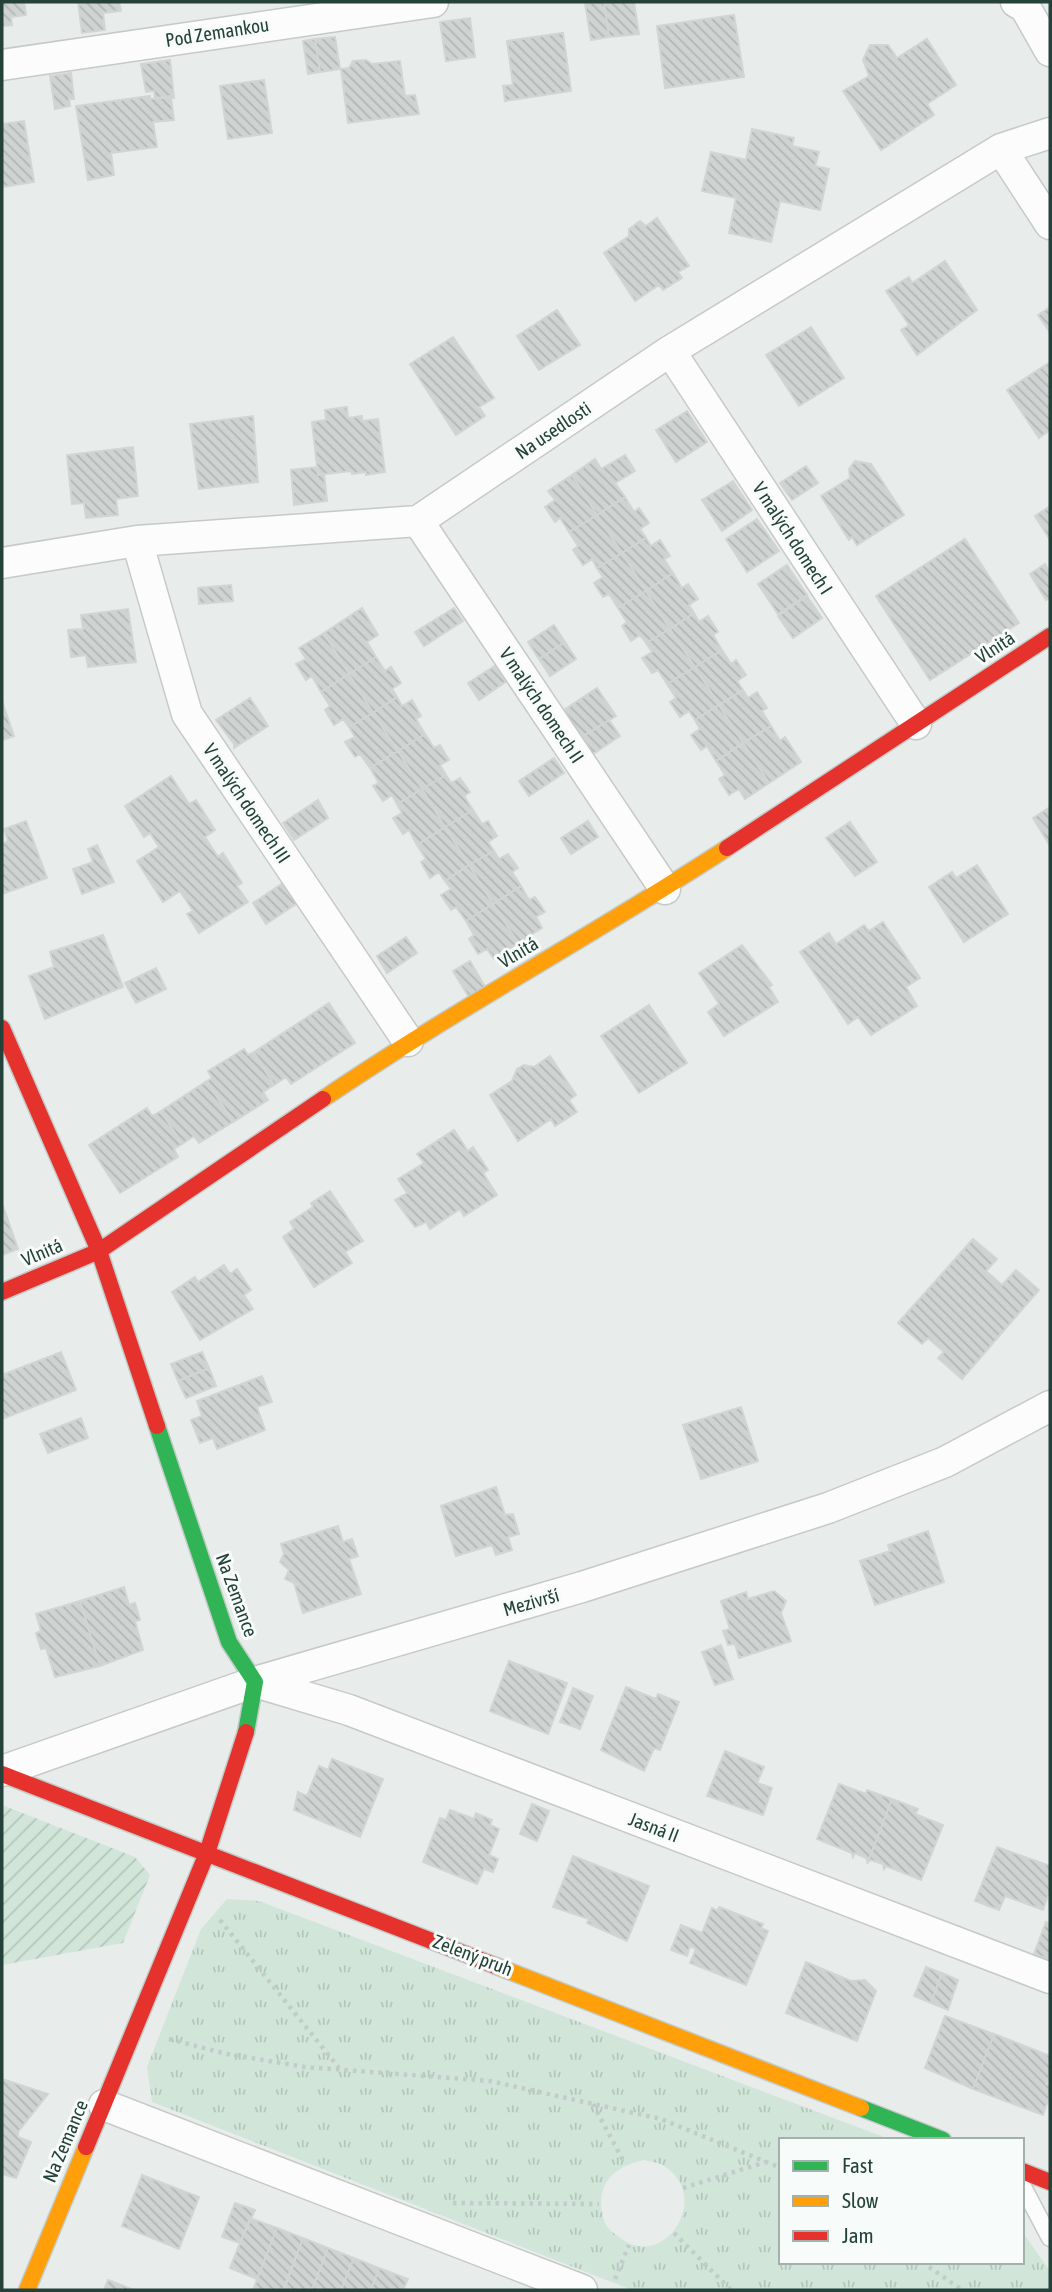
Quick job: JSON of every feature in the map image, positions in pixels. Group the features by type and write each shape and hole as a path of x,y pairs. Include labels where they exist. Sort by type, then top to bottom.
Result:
{"street":[{"name":"Pod Zemankou","path":"2,65 433,2"},
{"path":"1016,2 1025,8 1050,51"},
{"name":"Na usedlosti","path":"2,563 136,541 418,521 670,351 1001,149 1050,133"},
{"path":"1001,149 1050,224"},
{"name":"V malých domech I","path":"670,351 916,724"},
{"name":"V malých domech II","path":"418,521 665,889"},
{"name":"V malých domech III","path":"136,541 187,714 408,1041"},
{"name":"Vlnitá","path":"2,1292 99,1251 408,1041 665,889 1050,636"},
{"name":"Na Zemance","path":"2,1028 99,1251 229,1642 255,1682 244,1744 207,1853 131,2030 104,2105 27,2290"},
{"name":"Mezivrší","path":"2,1772 255,1682 582,1587 828,1508 945,1462 1050,1406"},
{"name":"Jasná II","path":"255,1682 349,1710 1050,1978"},
{"name":"Zelený pruh","path":"2,1772 938,2138"},
{"path":"104,2105 582,2290"},
{"path":"1024,2172 1050,2182"}],"lane":[{"path":"1024,2190 1050,2238"}],"path":[{"path":"213,1913 230,1929 340,2069"},
{"path":"131,2030 227,2054 340,2069 490,2081 661,2119 779,2167"},
{"path":"593,2104 625,2164"},
{"path":"683,2188 767,2162"},
{"path":"448,2203 599,2204"},
{"path":"674,2233 731,2290"},
{"path":"610,2290 629,2245"},
{"path":"925,2264 962,2290"}],"green space":[{"path":"2,1805 135,1857 150,1875 123,1943 2,1965"},
{"path":"227,1899 259,1901 887,2138 779,2138 779,2264 1024,2264 1024,2234 1050,2271 1050,2290 632,2290 152,2102 147,2067 201,1929","holes":["644,2160 662,2165 678,2179 684,2195 683,2211 677,2226 667,2238 653,2245 638,2246 622,2239 607,2226 601,2198 608,2180 622,2168"]}],"building":[{"path":"2,2 24,2 26,15 11,17 12,25 2,26"},
{"path":"78,2 119,2 121,11 103,13 105,30 82,33"},
{"path":"604,2 609,37 591,40 585,3"},
{"path":"604,2 634,2 639,34 609,37"},
{"path":"734,15 744,77 665,88 657,26"},
{"path":"470,18 475,57 446,61 440,22"},
{"path":"563,33 571,91 505,101 503,86 513,85 507,41"},
{"path":"335,37 340,69 320,72 315,39"},
{"path":"315,39 320,72 308,74 303,41"},
{"path":"927,39 956,85 927,104 934,115 881,150 843,91 869,76 863,60 870,45 888,45 897,58"},
{"path":"170,60 174,98 155,98 154,91 146,92 141,64"},
{"path":"366,60 372,64 400,61 405,96 415,95 419,114 348,123 341,69 349,68 353,61"},
{"path":"71,73 74,99 69,99 70,106 55,109 50,76"},
{"path":"264,80 272,133 228,139 220,86"},
{"path":"150,96 150,99 171,98 174,120 153,122 157,147 111,153 114,175 88,180 76,106"},
{"path":"24,121 34,182 2,187 2,124"},
{"path":"752,129 794,138 792,146 819,152 815,166 829,169 820,210 780,201 771,242 729,233 736,198 702,191 711,152 746,160"},
{"path":"657,218 689,266 678,272 682,278 663,290 659,285 635,301 604,253 629,236 629,229 640,221 646,226"},
{"path":"945,261 977,310 917,355 901,330 909,325 886,291 909,277 912,283"},
{"path":"1050,307 1050,330 1049,331 1038,315"},
{"path":"557,310 580,345 539,370 517,336"},
{"path":"811,327 844,378 799,406 766,355"},
{"path":"453,337 494,398 479,407 485,416 456,435 410,364"},
{"path":"1050,362 1050,430 1039,438 1007,390"},
{"path":"347,407 348,418 362,416 362,421 378,419 385,472 366,475 366,472 352,474 351,471 318,475 312,422 326,420 325,410"},
{"path":"687,411 707,442 676,462 656,430"},
{"path":"253,416 258,482 199,489 190,424"},
{"path":"133,447 138,496 116,499 118,515 86,518 84,503 72,504 67,455"},
{"path":"625,455 635,471 615,483 625,497 597,515 572,475 595,459 601,469"},
{"path":"855,461 871,464 904,515 857,545 852,537 849,540 821,496 850,478 849,469"},
{"path":"806,466 818,483 792,500 780,483"},
{"path":"318,467 318,475 324,474 327,501 294,505 291,470"},
{"path":"572,475 597,515 569,532 560,518 555,522 545,507 555,500 548,491"},
{"path":"733,481 752,510 722,531 702,500"},
{"path":"625,497 634,512 639,508 649,523 640,529 646,538 622,553 597,515"},
{"path":"1050,506 1050,540 1035,516"},
{"path":"597,515 622,553 597,568 592,559 583,565 573,550 578,546 569,532"},
{"path":"757,519 779,551 747,572 726,539"},
{"path":"646,538 651,546 660,540 670,556 664,559 673,573 646,591 622,553"},
{"path":"965,539 1019,623 930,680 876,596"},
{"path":"622,553 646,591 618,608 609,594 603,597 594,583 603,577 597,568"},
{"path":"1045,564 1050,573 1050,598 1046,600 1030,574"},
{"path":"787,565 807,595 778,614 758,584"},
{"path":"673,573 682,588 688,584 698,599 689,605 694,613 670,629 646,591"},
{"path":"231,585 233,601 199,604 198,588"},
{"path":"646,591 670,629 646,643 640,635 631,641 622,626 627,622 618,608"},
{"path":"807,596 822,618 793,638 778,616"},
{"path":"362,608 378,635 367,642 376,657 349,674 324,633"},
{"path":"454,608 463,621 424,646 415,632"},
{"path":"128,609 136,662 88,667 86,655 71,657 68,630 83,629 81,615"},
{"path":"694,613 699,622 708,616 718,632 713,635 722,650 695,667 670,629"},
{"path":"554,625 565,642 539,659 528,642"},
{"path":"670,629 695,667 667,684 658,670 652,673 642,658 652,652 646,643"},
{"path":"324,633 349,674 321,692 312,676 306,680 296,664 306,659 299,648"},
{"path":"565,642 576,659 550,676 539,659"},
{"path":"722,650 731,664 736,660 746,675 737,681 743,690 719,705 695,667"},
{"path":"376,657 385,671 391,667 401,683 392,689 397,697 373,713 349,674"},
{"path":"496,665 507,681 479,700 468,683"},
{"path":"695,667 719,705 695,720 689,711 680,717 670,702 676,698 667,684"},
{"path":"349,674 373,713 349,727 343,719 334,725 325,710 330,706 321,692"},
{"path":"597,688 616,716 582,737 564,710"},
{"path":"743,690 748,698 757,692 767,708 762,711 771,726 743,743 719,705"},
{"path":"397,697 402,706 412,700 421,716 416,719 425,734 398,751 373,713"},
{"path":"250,698 268,726 234,748 234,744 216,720"},
{"path":"2,701 14,736 2,740"},
{"path":"719,705 743,743 716,761 707,746 701,750 691,735 700,729 695,720"},
{"path":"373,713 398,751 370,768 360,754 355,757 345,742 355,737 349,727"},
{"path":"609,720 620,736 593,754 582,737"},
{"path":"771,726 780,741 785,737 801,762 769,783 743,743"},
{"path":"425,734 434,748 440,745 449,760 440,765 446,775 422,789 398,751"},
{"path":"743,743 769,783 745,799 739,789 729,795 719,779 725,775 716,761"},
{"path":"398,751 422,789 397,804 392,795 383,801 373,786 379,783 370,768"},
{"path":"554,758 564,773 529,796 519,781"},
{"path":"446,775 451,783 460,778 470,792 464,796 473,810 445,827 422,789"},
{"path":"171,776 189,804 196,800 215,830 205,837 218,857 223,853 242,883 237,886 248,902 199,933 187,914 193,911 180,891 163,902 137,861 159,847 150,833 144,837 125,806"},
{"path":"422,789 445,827 417,845 409,830 403,834 393,818 402,813 397,804"},
{"path":"318,800 328,818 294,840 283,823"},
{"path":"1050,807 1050,846 1033,818"},
{"path":"473,810 482,824 488,821 497,836 488,842 494,851 469,865 445,827"},
{"path":"26,821 47,878 2,894 2,844 8,841 4,829"},
{"path":"588,821 598,837 571,854 561,838"},
{"path":"850,822 877,862 855,876 826,838"},
{"path":"445,827 469,865 445,881 439,872 430,878 421,862 426,859 417,845"},
{"path":"97,845 114,882 82,894 73,869 93,862 88,849"},
{"path":"494,851 499,859 508,854 518,868 512,872 521,886 493,904 469,865"},
{"path":"469,865 493,904 466,921 456,907 451,910 441,895 451,889 445,881"},
{"path":"977,865 1008,914 964,942 929,887 952,872 956,878"},
{"path":"283,883 296,904 266,924 253,903"},
{"path":"521,886 529,900 535,897 545,912 536,917 542,928 518,943 493,904"},
{"path":"493,904 518,943 494,959 487,949 478,954 469,939 474,935 466,921"},
{"path":"883,922 920,978 906,987 917,1006 871,1035 858,1017 848,1024 800,952 829,933 836,944 864,925 869,931"},
{"path":"103,935 123,987 45,1019 29,976 54,967 50,952"},
{"path":"406,937 417,953 387,973 377,956"},
{"path":"742,945 772,985 769,987 778,1002 724,1036 708,1012 719,1004 699,973"},
{"path":"470,961 488,992 472,1002 453,971"},
{"path":"156,968 166,989 136,1003 125,983"},
{"path":"329,1003 355,1043 291,1084 286,1077 274,1085 254,1052"},
{"path":"649,1005 687,1063 639,1093 601,1036"},
{"path":"244,1049 248,1055 254,1052 274,1085 263,1092 268,1100 233,1122 207,1081 212,1078 208,1071"},
{"path":"550,1056 576,1095 569,1100 577,1112 555,1126 551,1119 518,1141 490,1095 512,1081 517,1069 524,1065 534,1067"},
{"path":"207,1081 233,1122 199,1143 194,1136 182,1144 161,1111"},
{"path":"147,1108 152,1116 161,1111 182,1144 174,1149 178,1157 120,1193 89,1145"},
{"path":"454,1130 468,1151 473,1147 488,1170 483,1173 497,1195 464,1216 460,1209 430,1229 426,1222 415,1227 395,1200 407,1193 398,1179 424,1163 417,1154"},
{"path":"330,1191 363,1241 345,1252 352,1263 314,1287 283,1237 294,1229 290,1222 313,1207 311,1203"},
{"path":"2,1203 18,1249 2,1255"},
{"path":"973,1239 997,1259 986,1271 1002,1285 1016,1270 1039,1290 962,1379 938,1358 944,1352 928,1338 922,1344 898,1323"},
{"path":"224,1265 230,1274 237,1269 251,1290 244,1295 253,1309 200,1340 172,1292 195,1277 198,1282"},
{"path":"61,1352 76,1390 2,1419 2,1375"},
{"path":"202,1352 209,1368 178,1381 171,1364"},
{"path":"209,1368 216,1386 186,1398 178,1381"},
{"path":"262,1376 272,1402 257,1407 265,1430 217,1449 213,1438 200,1443 191,1420 202,1416 197,1401"},
{"path":"741,1407 758,1461 701,1479 683,1425"},
{"path":"81,1418 88,1438 48,1453 40,1434"},
{"path":"496,1487 505,1515 513,1514 519,1534 508,1537 512,1550 496,1555 492,1545 456,1556 441,1506"},
{"path":"338,1526 343,1542 352,1539 358,1556 349,1559 361,1594 303,1613 294,1583 285,1579 289,1570 280,1562 284,1554 281,1544"},
{"path":"928,1531 944,1582 875,1605 860,1561 890,1551 888,1545"},
{"path":"124,1587 129,1605 135,1603 140,1620 135,1621 143,1650 100,1666 80,1601"},
{"path":"774,1591 786,1601 781,1613 791,1641 739,1658 735,1644 728,1645 723,1631 730,1629 721,1601 746,1592 748,1599"},
{"path":"80,1601 100,1666 55,1677 46,1648 41,1649 36,1633 41,1631 36,1614"},
{"path":"721,1645 733,1679 715,1685 702,1652"},
{"path":"509,1661 567,1683 548,1734 490,1711"},
{"path":"626,1687 656,1699 658,1694 679,1702 660,1750 654,1748 644,1771 601,1750"},
{"path":"573,1688 593,1696 580,1729 560,1722"},
{"path":"725,1751 764,1767 757,1783 772,1788 763,1815 707,1796"},
{"path":"332,1759 383,1779 360,1837 294,1810 298,1792 307,1796 319,1766 328,1770"},
{"path":"839,1784 866,1794 867,1790 892,1799 868,1862 866,1858 855,1853 853,1857 852,1853 817,1839"},
{"path":"892,1799 918,1809 915,1814 943,1825 921,1880 886,1866 884,1869 883,1864 871,1860 868,1862"},
{"path":"532,1804 549,1811 537,1841 520,1834"},
{"path":"450,1810 474,1819 476,1813 492,1820 490,1825 499,1829 489,1855 498,1859 493,1872 484,1869 477,1884 423,1862 440,1818 446,1820"},
{"path":"997,1847 1050,1866 1050,1889 1043,1910 1005,1896 999,1910 975,1901"},
{"path":"573,1856 649,1886 627,1941 587,1923 589,1919 553,1907"},
{"path":"719,1907 763,1924 761,1928 768,1931 746,1985 690,1963 696,1949 690,1946 687,1956 671,1950 681,1925 702,1933 712,1908 718,1911"},
{"path":"1046,1922 1050,1924 1050,1960 1034,1954"},
{"path":"806,1962 851,1981 865,1980 876,1991 857,2041 786,2013"},
{"path":"926,1967 942,1973 931,2003 914,1996"},
{"path":"942,1973 958,1980 948,2010 931,2003"},
{"path":"945,2016 994,2034 973,2089 925,2068"},
{"path":"994,2034 1050,2056 1050,2075 1046,2084 1050,2086 1050,2094 1043,2115 973,2089"},
{"path":"2,2079 48,2094 18,2132 18,2137 31,2142 16,2178 2,2174"},
{"path":"142,2175 199,2197 179,2249 122,2226"},
{"path":"235,2203 255,2210 240,2243 222,2237"},
{"path":"250,2218 277,2228 257,2279 230,2268"},
{"path":"277,2228 303,2238 283,2290 253,2290"},
{"path":"303,2238 328,2248 312,2290 284,2290"},
{"path":"328,2248 354,2258 341,2290 312,2290"},
{"path":"354,2258 379,2268 371,2290 341,2290"},
{"path":"379,2268 408,2279 403,2290 371,2290"},
{"path":"108,2280 134,2290 104,2290"}],"traffic: fast":[{"path":"157,1426 229,1642 255,1682 246,1732"},
{"path":"861,2108 938,2138"}],"traffic: slow":[{"path":"323,1099 423,1034 727,848"},
{"path":"496,1966 861,2108"},
{"path":"27,2290 86,2147"}],"traffic: jam":[{"path":"727,848 1050,636"},
{"path":"2,1028 99,1251 157,1426"},
{"path":"2,1292 99,1251 323,1099"},
{"path":"86,2147 207,1853 246,1732"},
{"path":"2,1774 496,1966"},
{"path":"1024,2172 1050,2182"}]}
